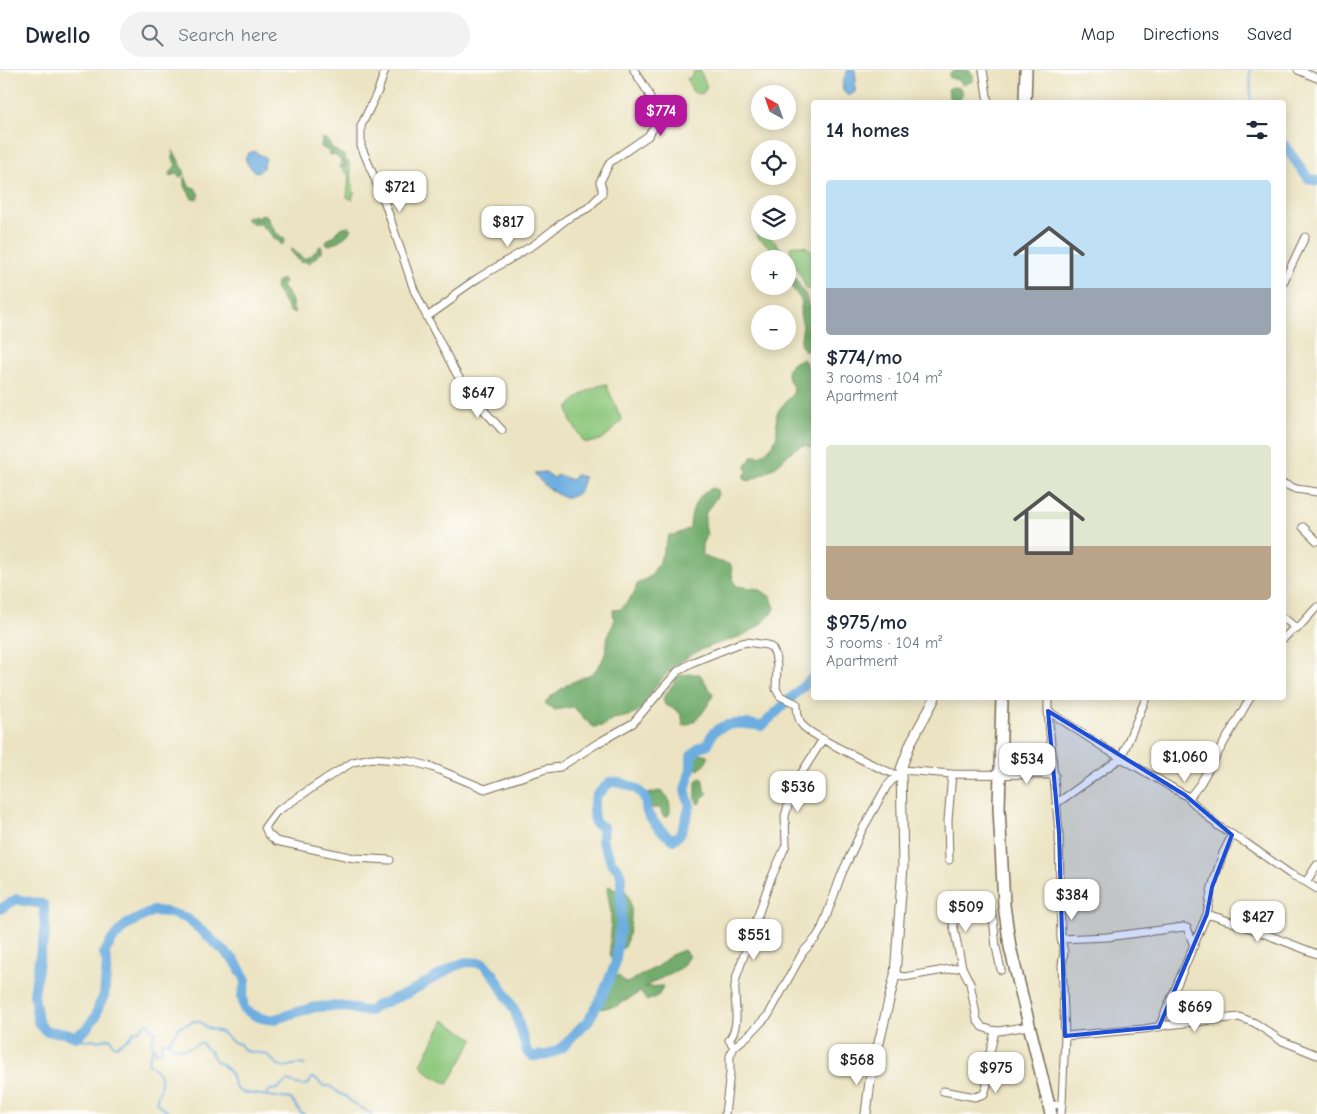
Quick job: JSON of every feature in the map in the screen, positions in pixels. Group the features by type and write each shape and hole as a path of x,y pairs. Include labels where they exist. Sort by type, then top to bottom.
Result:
{"main road":[{"path":"1025,100 1026,70"},
{"path":"1002,700 999,808 1004,905 1010,947 1050,1110"}],"street":[{"path":"384,70 378,91 361,126 361,146 385,203 414,290 427,317 455,372 469,394 502,430"},
{"path":"427,317 451,300 462,289 535,244 567,218 588,208 602,194 600,182 610,162 648,136 658,121 648,92 634,70"},
{"path":"983,70 988,100"},
{"path":"1298,70 1317,78"},
{"path":"1286,277 1305,237"},
{"path":"1286,485 1296,489 1317,492"},
{"path":"1303,527 1317,542"},
{"path":"1286,636 1297,630 1317,607"},
{"path":"1286,620 1297,630"},
{"path":"390,860 354,858 276,842 268,834 265,827 272,816 291,801 353,762 372,758 410,761 432,767 485,789 546,769 560,767 633,723 670,680 692,662 747,642 768,644 772,648 777,666 776,690 780,696 797,704 798,714 804,727 823,739 900,773 1055,775"},
{"path":"866,1114 870,1081 895,975 903,858 900,773 911,742 934,700"},
{"path":"1048,700 1057,803 1061,939 1064,952 1062,965 1065,1036 1061,1114"},
{"path":"1057,803 1121,758 1145,700"},
{"path":"1189,798 1200,784 1249,700"},
{"path":"1048,711 1121,758 1189,798 1218,826 1246,842 1290,874 1317,890"},
{"path":"734,1047 729,1040 734,1033 736,1008 734,989 737,975 770,881 786,845 785,816 794,786 823,739"},
{"path":"725,1114 730,1056 734,1047 769,1014 803,952 816,938 822,928 842,873 862,830 887,786 900,773"},
{"path":"949,860 948,820 952,774"},
{"path":"1159,1027 1207,914 1214,878 1232,835"},
{"path":"1306,882 1317,866"},
{"path":"1002,970 996,947 993,913 986,909 957,915 954,918 953,924 962,967 970,983 976,1020 982,1026 995,1031 1029,1026"},
{"path":"1207,914 1317,954"},
{"path":"1061,939 1107,937 1184,927 1187,928 1194,946"},
{"path":"895,975 904,977 962,967"},
{"path":"1065,1036 1239,1018 1255,1023 1280,1040 1317,1055"},
{"path":"943,1091 975,1097 984,1094 987,1085 985,1074 995,1031"},
{"path":"1050,1110 1062,1103"}],"highlighted area":[{"path":"1048,711 1185,795 1232,835 1212,887 1207,914 1159,1027 1065,1036 1059,833"}],"green space":[{"path":"695,70 700,70 707,87 703,93 698,94 692,91 687,79 691,77"},
{"path":"969,70 973,75 973,81 963,85 958,80 950,78 949,74 953,71"},
{"path":"952,87 960,88 962,95 960,100 950,100 948,89"},
{"path":"322,138 328,140 332,148 345,156 346,167 340,168 341,160 334,155 329,155 328,151 321,147"},
{"path":"172,150 185,174 180,177 176,174 170,176 169,174 176,165"},
{"path":"346,161 349,162 354,194 353,200 347,197 349,175 344,171 343,167 346,167"},
{"path":"185,176 189,186 195,188 199,195 197,199 192,199 186,188 184,183"},
{"path":"260,214 266,215 275,230 284,238 285,241 282,245 260,224 254,224 247,220 246,217 260,218"},
{"path":"349,226 352,229 345,236 330,245 326,244 327,240 335,235 340,228"},
{"path":"761,240 773,240 782,250 771,250 768,245"},
{"path":"795,245 805,246 811,250 810,290 806,289 796,268 796,250 790,250 790,248"},
{"path":"320,246 322,247 322,252 308,264 305,261 301,263 290,250 292,249 304,259 312,255"},
{"path":"283,279 285,282 282,287 291,299 294,313 290,312 275,288 278,281"},
{"path":"796,280 811,307 811,349 809,351 805,351 800,344 803,326 800,314 802,302 796,292"},
{"path":"803,359 805,362 811,384 811,448 806,445 800,446 764,474 749,481 744,479 744,475 747,473 746,466 752,456 760,456 771,447 775,440 777,414 794,391 787,372 790,366"},
{"path":"606,384 622,420 610,433 600,439 584,442 570,420 568,408 585,393"},
{"path":"713,488 717,490 718,495 705,516 707,535 702,544 702,554 712,560 731,565 733,581 737,586 759,589 771,597 775,608 766,620 745,634 698,651 681,661 660,681 637,712 612,719 603,726 594,727 573,707 555,710 545,704 549,698 568,684 593,673 601,663 605,654 608,634 614,623 613,610 621,609 635,592 637,584 651,576 660,560 669,535 675,535 690,528 691,515 695,504 702,495"},
{"path":"700,674 713,695 705,710 697,719 683,726 680,715 676,710 665,705 663,699 679,675"},
{"path":"698,754 706,754 708,758 705,765 698,770 693,763 694,757"},
{"path":"700,777 703,779 704,790 708,793 702,798 701,803 698,804 696,800 696,781"},
{"path":"659,791 669,799 670,813 667,817 663,816 660,808 651,808 648,794"},
{"path":"609,886 617,891 625,890 631,911 625,947 622,948 617,943 613,958 611,958 610,951 611,913 607,889"},
{"path":"684,950 689,956 681,968 644,987 663,986 659,995 647,1001 640,992 617,1006 599,1009 608,985 617,975 627,983 658,966 671,955"},
{"path":"444,1020 474,1039 448,1084 430,1075 421,1064"}],"water":[{"path":"848,70 855,70 856,79 855,92 849,96 843,87 843,81"},
{"path":"254,151 266,158 263,168 255,172 248,165 245,158"},
{"path":"546,472 549,476 555,478 557,475 572,480 576,475 584,477 575,495 569,497 561,496 546,487 534,473"}],"waterway":[{"path":"1250,70 1251,100"},
{"path":"1286,148 1308,178 1317,181"},
{"path":"0,909 17,899 44,905 45,934 34,994 38,1022 46,1031 66,1033 76,1037 86,1029 96,1016 104,996 107,964 104,953 112,940 126,925 153,911 167,912 186,918 235,961 246,980 242,996 244,1009 262,1018 275,1019 315,1007 330,1006 370,1011 376,1006 408,993 455,966 466,962 483,963 494,975 515,1011 527,1052 533,1056 548,1055 563,1047 587,1023 602,996 615,965 621,921 621,876 618,869 612,863 602,841 603,827 595,823 593,810 596,796 610,782 625,784 635,788 643,795 647,812 651,818 673,840 680,834 690,806 685,790 691,769 691,756 700,747 708,744 713,733 724,726 736,724 762,726 811,679"},
{"path":"168,1043 179,1027 195,1021 221,1032 233,1042 240,1044 245,1051 266,1054 278,1065 284,1067 298,1064 305,1065"},
{"path":"76,1037 87,1041 110,1038 114,1045 117,1046 130,1037 134,1031 138,1031 149,1023 151,1029 156,1031 151,1042 156,1052 162,1052 161,1046 163,1042 183,1049 202,1043 216,1061 223,1065 231,1074 235,1087 240,1092 291,1099 301,1113 304,1114"},
{"path":"153,1047 148,1063 158,1072 161,1080 156,1102 171,1114"},
{"path":"266,1095 270,1090 277,1089 287,1081 306,1085 309,1084 311,1078 316,1079 324,1086 330,1086 346,1096 351,1102 372,1114"}]}
